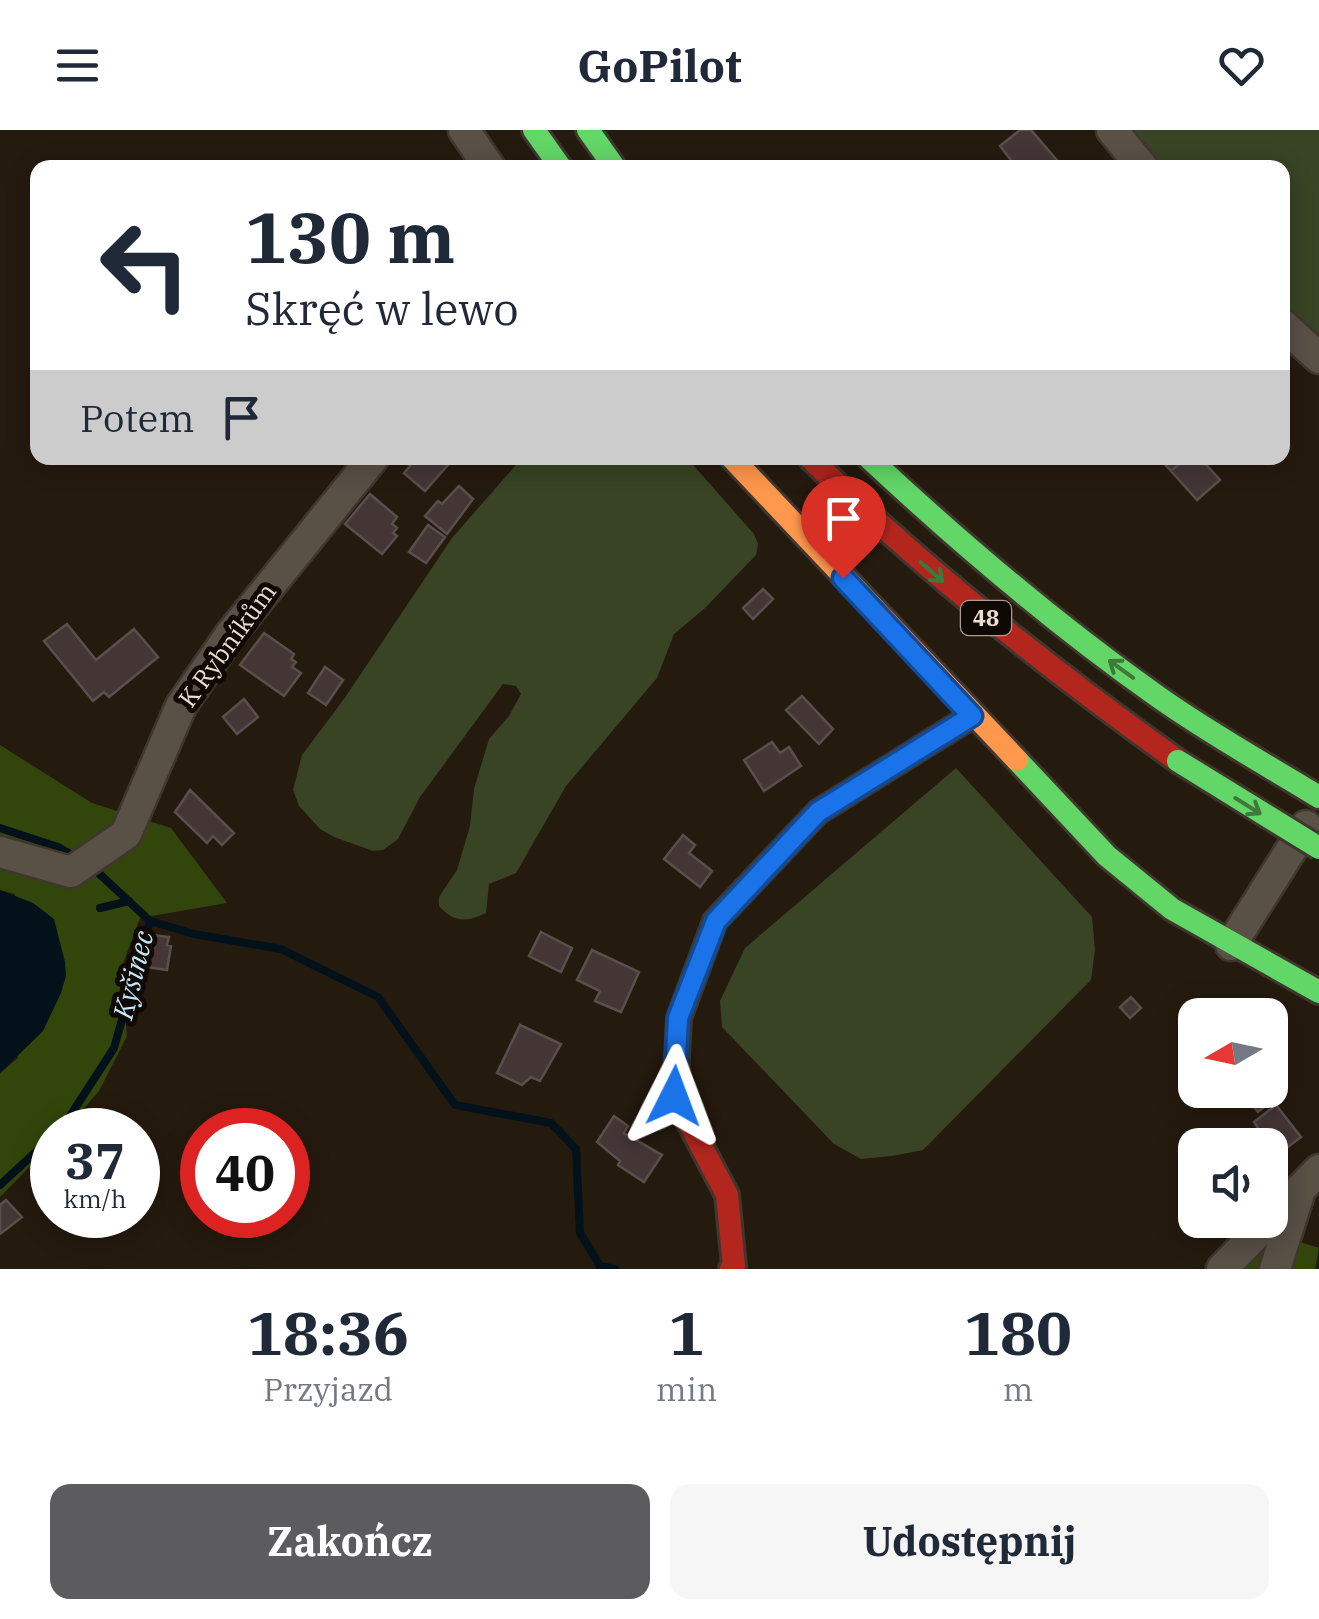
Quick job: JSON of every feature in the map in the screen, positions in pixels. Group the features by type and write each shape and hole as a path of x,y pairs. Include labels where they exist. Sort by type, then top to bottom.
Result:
{"main road":[{"path":"534,130 555,160"},
{"path":"588,130 609,160"},
{"path":"739,465 1106,856 1172,908 1319,992"},
{"name":"48","path":"817,465 868,515 999,629 1178,762 1319,848"},
{"name":"48","path":"878,465 955,537 1051,616 1201,725 1319,797"},
{"path":"731,1269 734,1266 727,1195 674,1096 678,1018 716,921 818,812 972,716"}],"street":[{"path":"464,130 485,160"},
{"path":"1112,130 1136,160"},
{"path":"1290,331 1319,358"},
{"name":"K Rybníkům","path":"0,852 72,871 126,834 181,706 230,635 367,465"},
{"path":"1231,944 1319,807"},
{"path":"1222,1269 1310,1180"},
{"path":"1275,1269 1310,1180"}],"green space":[{"path":"1128,130 1319,130 1319,341 1290,313 1290,160 1150,160"},
{"path":"516,465 693,465 754,534 758,544 756,555 674,634 657,678 566,786 516,873 489,884 486,913 461,919 450,916 439,906 439,897 457,870 489,739 521,694 516,686 503,684 420,797 398,839 383,850 373,851 320,829 299,806 293,790 302,755 452,538"},
{"path":"0,745 92,803 171,828 227,903 140,918 121,969 127,1036 99,1091 84,1108 30,1108 30,1166 0,1197 0,1073 18,1058 15,894 0,890"},
{"path":"956,768 1092,917 1095,950 1091,980 923,1150 861,1159 834,1144 722,1027 720,1001 745,948"},
{"path":"1272,1238 1288,1238 1319,1248 1315,1269 1245,1269"}],"shaded area":[{"path":"0,890 33,903 54,919 66,976 43,1031 0,1073"}],"building":[{"path":"1020,130 1031,130 1057,160 1011,160 1000,146"},
{"path":"448,465 425,491 404,473 410,466"},
{"path":"1178,465 1206,465 1220,480 1197,500 1171,471"},
{"path":"459,486 473,499 447,534 425,516"},
{"path":"370,494 397,517 392,524 397,528 393,533 397,536 382,554 345,524"},
{"path":"428,525 445,537 426,563 409,552"},
{"path":"763,589 773,599 753,619 743,608"},
{"path":"67,624 96,660 134,629 158,657 109,697 104,692 93,701 44,641"},
{"path":"264,633 294,654 291,659 296,662 292,667 301,673 284,696 240,665"},
{"path":"325,667 343,680 326,705 308,693"},
{"path":"802,696 833,729 819,744 786,710"},
{"path":"244,699 258,717 237,734 223,717"},
{"path":"772,742 780,753 789,747 801,766 764,791 744,760"},
{"path":"190,790 234,833 222,845 213,836 207,843 175,812"},
{"path":"683,835 695,845 689,853 712,871 700,887 664,859"},
{"path":"541,932 572,948 561,972 529,956"},
{"path":"153,935 169,937 167,970 147,967"},
{"path":"592,950 639,972 621,1012 595,1001 600,991 577,980"},
{"path":"1131,997 1141,1008 1130,1018 1120,1007"},
{"path":"520,1025 561,1044 540,1081 531,1077 522,1085 497,1073"},
{"path":"1272,1108 1278,1108 1301,1137 1288,1147 1288,1128 1258,1128 1254,1122"},
{"path":"614,1116 628,1126 624,1133 662,1155 644,1182 618,1165 620,1161 597,1142"},
{"path":"6,1200 22,1217 0,1234 0,1205"}],"waterway":[{"name":"Kyšinec","path":"0,828 58,847 79,859"},
{"name":"Kyšinec","path":"75,1108 114,1048 150,921 91,866"},
{"path":"100,908 129,901"},
{"path":"150,921 194,934 281,949 378,997 455,1105 551,1123 576,1149 580,1233 600,1266 615,1269"},
{"name":"Kyšinec","path":"0,1185 30,1157"}],"traffic: fast":[{"path":"534,130 555,160"},
{"path":"588,130 609,160"},
{"path":"877,465 1009,582 1119,669 1197,723 1319,797"},
{"path":"1017,760 1107,856 1172,909 1319,992"},
{"path":"1178,761 1319,848"}],"traffic: slow":[{"path":"739,465 1017,760"}],"traffic: jam":[{"path":"817,465 897,540 988,617 1178,761"},
{"path":"731,1269 734,1266 727,1195 675,1096 679,1018 715,921 818,812 972,716"}],"route":[{"path":"674,1096 678,1018 716,921 818,812 972,716 843,578"}]}
